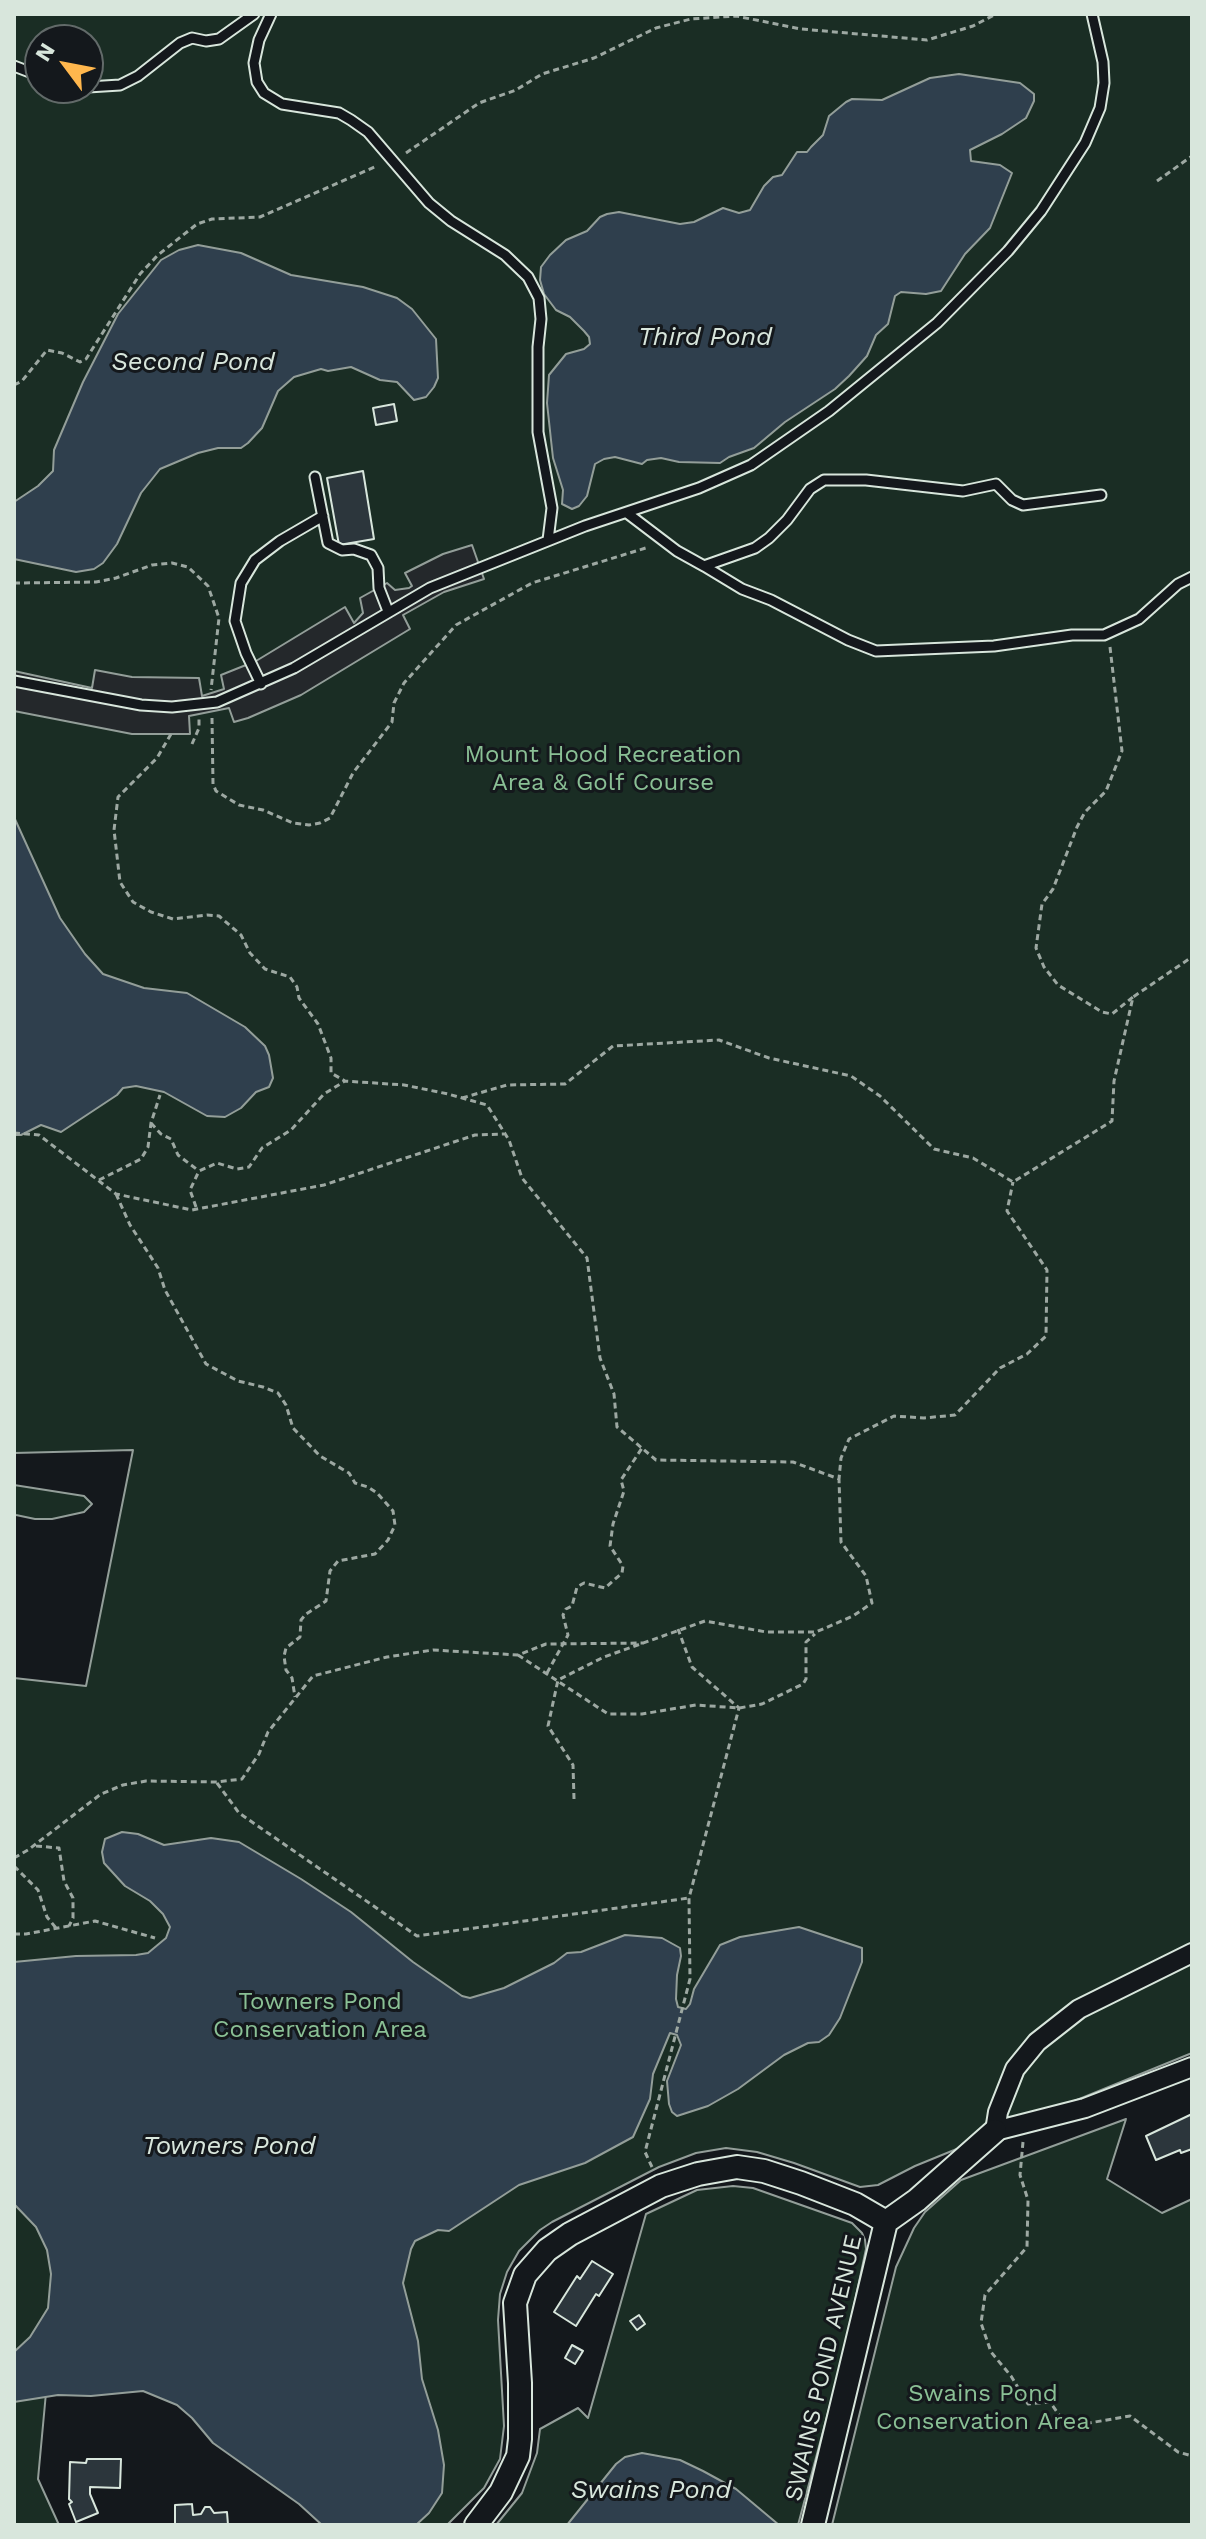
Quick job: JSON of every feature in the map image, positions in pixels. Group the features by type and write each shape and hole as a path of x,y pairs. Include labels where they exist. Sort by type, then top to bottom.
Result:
{"street":[{"path":"1192,1953 1079,2009 1037,2042 1021,2059 998,2112 1004,2129 1085,2108 1192,2067"},
{"name":"SWAINS POND AVENUE","path":"813,2525 886,2222 1004,2129"},
{"name":"SWAINS POND AVENUE","path":"476,2525 505,2485 519,2447 520,2383 514,2315 518,2292 532,2265 558,2242 661,2186 698,2174 737,2167 764,2171 801,2183 855,2204 886,2222"}],"lane":[{"path":"104,86 120,85 138,76 180,43 192,38 206,41 219,39 254,14"},
{"path":"271,14 259,40 254,63 257,82 264,93 282,104 339,113 368,132 429,203 520,267 539,298 538,432 552,508 548,540"},
{"path":"14,681 115,701 172,707 217,702 294,668 430,588 548,540 699,488 751,465 829,411 937,323 1008,251 1066,175 1085,143 1100,108 1103,62 1092,14"},
{"path":"315,477 329,545 342,550 363,551 376,561 379,588 388,611"},
{"path":"704,566 746,552 769,538 810,489 824,480 866,480 963,491 996,484 1012,500 1023,505 1101,495"},
{"path":"627,513 677,551 742,589 876,651 994,646 1108,633 1139,619 1178,584 1192,577"},
{"path":"261,684 235,621 241,583 255,560 323,516"}],"path":[{"path":"14,385 22,381 47,350 80,362 89,357 140,274 158,255 197,224 212,219 260,217 415,149 479,103 516,90 542,74 594,58 656,28 691,19 736,16 801,29 927,40 973,26 996,14"},
{"path":"1157,181 1192,156"},
{"path":"1108,633 1122,751 1106,791 1081,819 1053,889 1042,904 1036,948 1044,967 1058,985 1102,1012 1112,1014 1192,957"},
{"path":"192,744 199,728 198,715"},
{"path":"171,734 157,758 118,797 114,830 120,882 133,902 173,919 219,916 241,935 250,953 265,969 290,977 297,987 299,998 318,1024 331,1058 331,1073 345,1081 404,1085 487,1105 509,1140 522,1178 587,1258 600,1358 614,1394 617,1427 656,1460 793,1462 839,1479"},
{"path":"518,1655 608,1714 642,1714 696,1705 739,1708 762,1704 803,1684 806,1679 806,1642 816,1632 853,1616 872,1603 866,1576 841,1542 839,1479 841,1458 849,1439 894,1416 924,1418 955,1415 1000,1368 1027,1354 1046,1336 1047,1270 1007,1211 1013,1182 1112,1121 1114,1081 1133,997"},
{"path":"461,1098 507,1085 565,1084 613,1046 719,1040 769,1058 851,1076 880,1096 934,1149 973,1158 1013,1182"},
{"path":"197,1208 190,1190 199,1171 217,1163 237,1169 249,1167 262,1148 291,1130 324,1094 345,1081"},
{"path":"99,1180 141,1159 148,1147 151,1123 160,1095"},
{"path":"151,1123 171,1139 178,1155 199,1171"},
{"path":"14,1133 39,1135 116,1194 130,1225 158,1268 165,1290 206,1364 238,1381 278,1393 286,1405 293,1428 320,1456 349,1473 355,1483 368,1487 393,1511 395,1525 388,1540 375,1554 338,1561 330,1571 326,1601 301,1620 300,1637 286,1648 286,1670 292,1678 295,1697"},
{"path":"116,1194 192,1210 324,1185 475,1135 504,1134"},
{"path":"547,1673 568,1635 563,1615 572,1606 577,1587 584,1583 605,1588 622,1573 623,1566 610,1546 613,1524 624,1491 621,1480 642,1448"},
{"path":"558,1680 604,1657 705,1621 766,1632 816,1632"},
{"path":"678,1629 692,1667 739,1708"},
{"path":"14,1858 101,1794 123,1785 146,1781 217,1782 242,1779 259,1754 268,1732 313,1676 387,1657 433,1650 518,1655 546,1644 644,1643"},
{"path":"558,1680 548,1726 573,1765 574,1799"},
{"path":"645,2152 690,1979 689,1898 739,1708"},
{"path":"217,1782 239,1813 417,1936 689,1898"},
{"path":"33,1846 59,1848 64,1881 73,1898 73,1918 69,1926"},
{"path":"14,1866 38,1890 47,1917 56,1928"},
{"path":"14,1934 95,1921 155,1938"},
{"path":"1004,2129 1024,2143 1020,2175 1028,2200 1027,2247 985,2295 981,2323 991,2352 1028,2404 1050,2402 1062,2419 1089,2423 1130,2416 1178,2452 1192,2456"}],"green space":[{"name":"Mount Hood Recreation Area & Golf Course","path":"14,14 1192,14 1192,2053 915,2166 878,2185 860,2187 757,2152 726,2148 696,2153 659,2167 552,2222 519,2251 507,2272 500,2294 498,2320 504,2426 500,2459 484,2488 447,2525 336,2525 175,2390 47,2382 38,2479 59,2525 14,2525 14,1678 86,1686 133,1450 14,1453"},
{"path":"14,1485 84,1496 92,1504 84,1512 52,1519 16,1515"},
{"name":"Swains Pond Conservation Area","path":"1126,2119 1107,2179 1162,2213 1192,2199 1192,2525 832,2525 896,2267 925,2212 961,2180"},
{"name":"Swains Pond Conservation Area","path":"733,2186 753,2188 852,2223 865,2240 866,2249 844,2353 798,2525 496,2525 522,2493 537,2453 540,2429 578,2408 588,2418 646,2214 697,2190"}],"shaded area":[{"path":"472,545 484,579 444,592 403,615 410,629 301,695 248,718 234,722 229,708 189,716 190,734 132,734 14,711 14,671 92,688 95,670 132,677 199,678 202,696 224,689 221,675 256,661 345,607 354,623 363,613 360,598 387,583 395,590 409,588 412,586 405,573 443,554"}],"water":[{"name":"Third Pond","path":"959,74 1020,83 1034,94 1034,101 1026,118 970,150 971,161 1000,165 1012,173 990,228 965,254 941,291 926,294 901,292 895,296 888,324 876,335 867,356 849,376 754,448 720,463 679,462 661,458 642,464 615,457 604,459 595,464 587,496 579,506 572,509 562,504 563,490 553,458 547,403 549,375 566,354 590,344 584,331 570,317 556,310 544,294 540,280 541,267 550,255 566,240 587,231 607,214 619,212 680,224 694,222 723,208 739,213 750,210 764,186 773,177 782,175 797,152 807,152 823,135 829,116 846,102 852,99 882,100 930,78"},
{"name":"Second Pond","path":"198,245 241,253 291,275 363,287 397,298 412,309 436,339 438,378 434,387 426,397 414,400 397,382 380,380 351,367 328,371 321,369 294,377 278,391 262,428 241,448 218,448 198,453 160,469 141,493 117,544 103,563 94,569 76,572 14,559 14,502 38,486 53,471 54,450 83,382 118,314 161,260 179,250"},
{"path":"14,817 60,918 103,974 144,988 187,993 245,1027 265,1046 269,1055 273,1078 269,1087 256,1092 241,1108 225,1117 207,1116 164,1092 136,1086 123,1088 61,1132 41,1125 21,1135 14,1135"},
{"name":"Towners Pond","path":"122,1832 138,1834 164,1845 211,1838 239,1842 351,1912 413,1962 462,1996 470,1998 504,1988 554,1963 567,1953 581,1952 625,1935 662,1938 680,1948 676,1999 678,2007 686,2009 720,1945 740,1937 799,1927 862,1948 862,1962 840,2018 829,2035 819,2042 808,2043 784,2055 738,2089 708,2106 677,2116 669,2104 667,2081 681,2045 677,2035 670,2033 653,2074 650,2099 633,2137 585,2163 519,2185 449,2231 438,2230 415,2241 403,2283 418,2341 422,2379 438,2430 444,2465 442,2493 429,2513 416,2525 322,2525 299,2504 213,2443 177,2405 143,2391 91,2396 58,2395 14,2402 14,2352 30,2337 48,2308 51,2274 47,2250 36,2227 14,2204 14,1962 76,1956 136,1955 148,1953 166,1938 170,1927 163,1914 150,1901 125,1886 104,1863 102,1852 105,1839"},
{"name":"Swains Pond","path":"642,2453 680,2460 703,2471 736,2489 779,2525 567,2525 616,2464 625,2457"}],"building":[{"path":"394,404 397,421 376,425 373,408"},
{"path":"363,471 374,539 339,545 327,478"},
{"path":"1192,2114 1192,2149 1181,2153 1180,2150 1156,2160 1146,2136"},
{"path":"592,2261 613,2274 576,2326 554,2312 577,2276 580,2279"},
{"path":"639,2315 645,2324 637,2330 630,2321"},
{"path":"572,2345 583,2351 575,2364 565,2358"},
{"path":"87,2459 121,2459 120,2488 90,2487 98,2513 76,2522 69,2504 72,2502 69,2499 70,2462 86,2463"},
{"path":"192,2504 193,2515 201,2514 205,2507 210,2507 214,2513 227,2512 228,2525 175,2525 175,2505"}],"park label":[{"name":"Towners Pond Conservation Area","path":"320,2016"}]}
